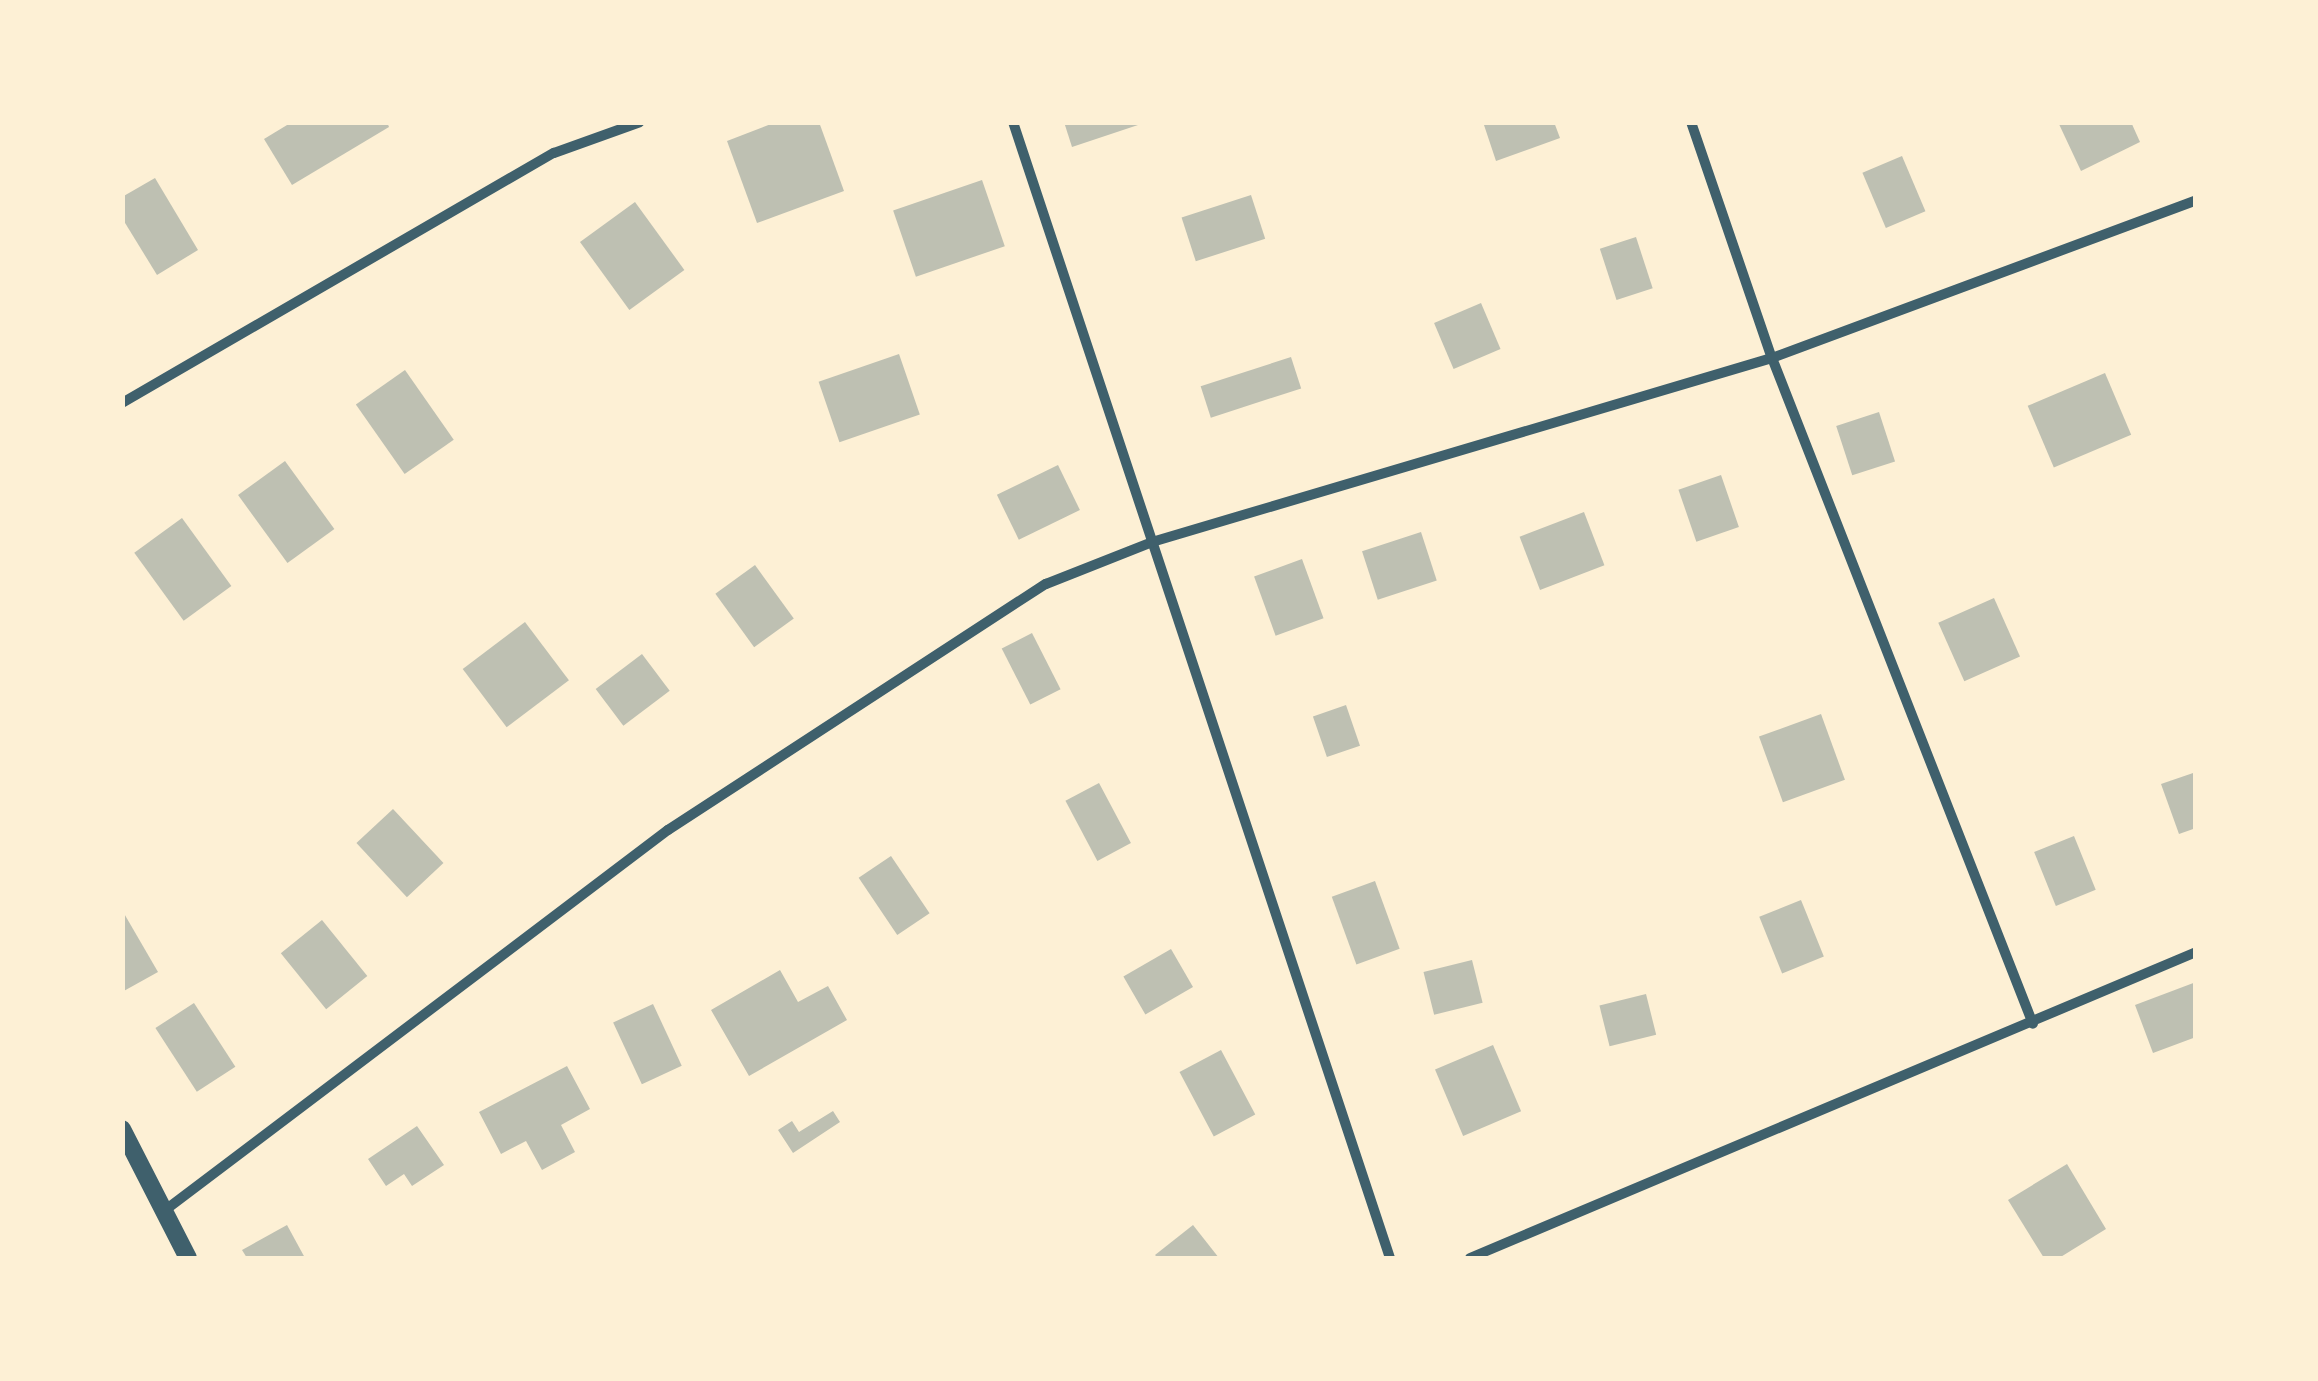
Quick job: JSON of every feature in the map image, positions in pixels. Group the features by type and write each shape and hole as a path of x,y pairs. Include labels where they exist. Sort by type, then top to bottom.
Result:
{"street":[{"path":"122,403 554,153 640,122"},
{"path":"1013,122 1390,1258"},
{"path":"1691,122 1772,358 2033,1024"},
{"path":"164,1211 668,830 1046,584 1152,542 1772,358 2196,200"},
{"path":"1470,1258 2033,1024 2196,952"},
{"path":"122,1129 188,1258"}],"building":[{"path":"292,122 387,122 389,127 292,185 264,139"},
{"path":"776,122 819,122 844,191 757,223 727,141"},
{"path":"1064,122 1144,122 1144,123 1072,147"},
{"path":"1483,122 1554,122 1560,138 1496,161"},
{"path":"2058,122 2131,122 2140,142 2081,171"},
{"path":"1902,156 1925,211 1886,228 1862,173"},
{"path":"155,178 198,250 157,275 122,218 122,197"},
{"path":"982,180 1005,246 916,277 893,211"},
{"path":"1251,195 1265,239 1196,261 1182,218"},
{"path":"635,202 684,270 629,310 580,242"},
{"path":"1636,237 1653,288 1617,300 1600,249"},
{"path":"1481,303 1501,349 1454,369 1434,323"},
{"path":"899,354 920,415 839,442 819,382"},
{"path":"1291,357 1301,388 1211,418 1201,386"},
{"path":"405,370 454,440 405,474 356,404"},
{"path":"2105,373 2131,435 2054,467 2028,406"},
{"path":"1879,412 1895,461 1852,475 1836,426"},
{"path":"285,461 334,529 287,563 238,495"},
{"path":"1058,465 1080,510 1019,540 997,495"},
{"path":"1721,475 1739,527 1696,542 1678,490"},
{"path":"1584,512 1604,565 1540,590 1520,537"},
{"path":"182,518 231,586 184,621 134,553"},
{"path":"1421,532 1437,581 1378,600 1362,551"},
{"path":"1302,559 1324,618 1276,636 1254,576"},
{"path":"755,565 794,618 754,647 715,594"},
{"path":"1994,598 2020,656 1964,681 1938,623"},
{"path":"525,622 569,680 507,727 463,669"},
{"path":"1032,633 1061,689 1030,705 1002,648"},
{"path":"642,654 670,691 623,726 596,689"},
{"path":"1346,705 1360,746 1327,757 1313,716"},
{"path":"1821,714 1845,780 1783,802 1759,737"},
{"path":"2196,772 2196,828 2179,834 2161,784"},
{"path":"1099,783 1131,843 1097,861 1065,801"},
{"path":"393,809 443,863 407,897 356,843"},
{"path":"2074,836 2096,890 2056,906 2034,852"},
{"path":"891,856 930,913 897,935 859,878"},
{"path":"1375,881 1400,949 1356,964 1332,897"},
{"path":"1801,900 1824,957 1782,973 1759,917"},
{"path":"122,910 158,972 122,992"},
{"path":"322,920 367,976 326,1009 281,953"},
{"path":"1171,949 1193,987 1145,1015 1123,976"},
{"path":"1472,960 1483,1003 1434,1015 1423,972"},
{"path":"780,970 798,1002 828,986 847,1020 749,1076 711,1010"},
{"path":"2196,982 2196,1037 2153,1053 2135,1005"},
{"path":"1646,994 1656,1035 1610,1046 1599,1006"},
{"path":"194,1003 235,1067 197,1092 155,1028"},
{"path":"653,1004 682,1066 642,1084 613,1023"},
{"path":"1493,1045 1521,1111 1463,1136 1435,1070"},
{"path":"1221,1050 1255,1114 1214,1137 1180,1072"},
{"path":"567,1066 590,1109 561,1125 575,1152 542,1170 526,1141 501,1154 479,1112"},
{"path":"833,1111 840,1122 793,1153 778,1130 792,1121 799,1132"},
{"path":"417,1126 444,1165 412,1186 404,1174 386,1186 368,1159"},
{"path":"2067,1164 2106,1229 2059,1258 2044,1258 2008,1200"},
{"path":"287,1225 305,1258 247,1258 242,1250"},
{"path":"1193,1225 1219,1258 1155,1255"}]}
